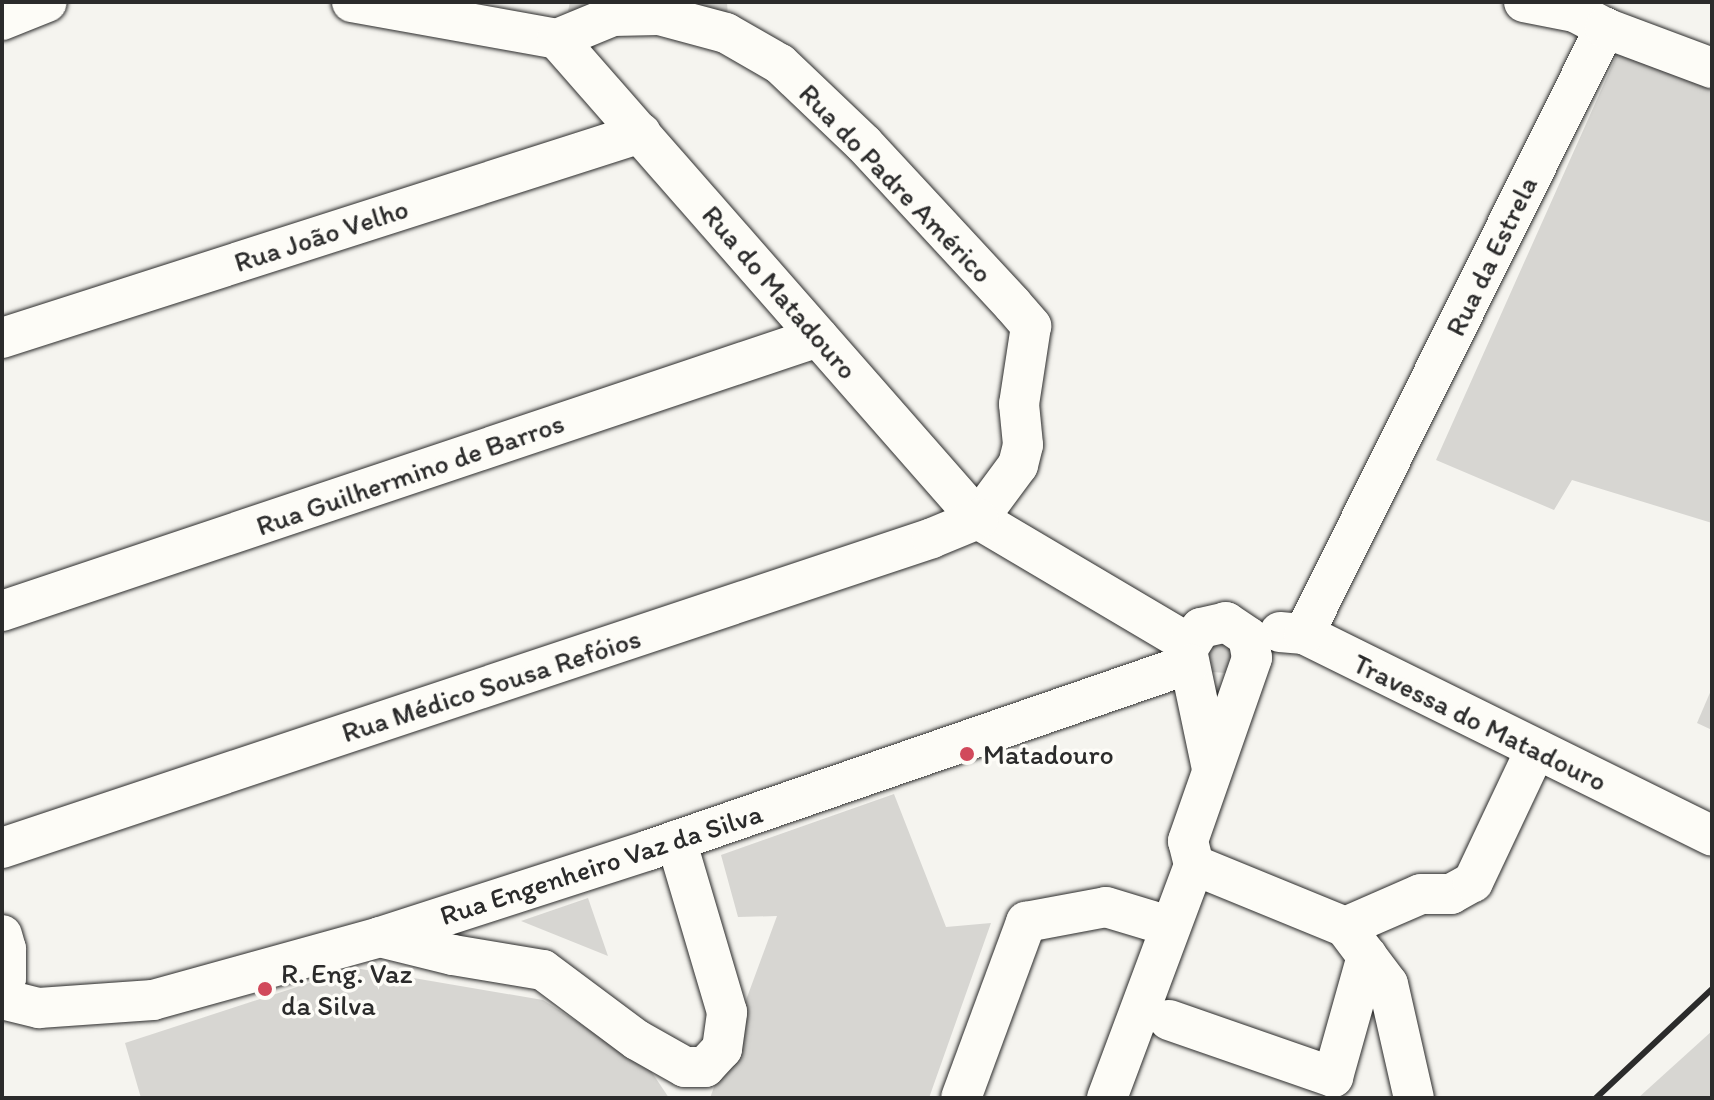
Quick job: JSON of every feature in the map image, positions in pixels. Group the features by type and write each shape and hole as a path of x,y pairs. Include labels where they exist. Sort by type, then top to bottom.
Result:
{"street":[{"path":"352,2 557,39"},
{"path":"1524,2 1575,12 1605,28 1712,68"},
{"name":"Rua do Padre Américo","path":"557,39 613,16 659,15 726,33 780,64 864,144 1013,305 1031,326 1019,404 1023,445 1018,465 978,519"},
{"name":"Rua da Estrela","path":"1319,642 1326,588 1605,28"},
{"name":"Rua do Matadouro","path":"557,39 978,519 1191,661"},
{"name":"Rua João Velho","path":"2,338 641,133"},
{"name":"Rua Guilhermino de Barros","path":"2,611 818,337"},
{"name":"Rua Médico Sousa Refóios","path":"2,848 932,538 978,519"},
{"path":"1191,661 1207,684 1220,686 1242,649 1326,588"},
{"path":"1212,769 1191,661 1194,635 1210,623 1242,649 1319,642"},
{"name":"Travessa do Matadouro","path":"1319,642 1712,836"},
{"path":"1107,1098 1194,865 1188,841 1212,769 1242,649"},
{"name":"Rua Engenheiro Vaz da Silva","path":"2,999 39,1008 153,1000 380,937 676,840 1191,661"},
{"path":"1169,1020 1333,1077 1356,942 1421,894 1451,894 1473,882 1536,749"},
{"path":"676,840 727,1012 722,1049 702,1098"},
{"path":"1194,865 1356,942 1388,984 1414,1098"},
{"path":"961,1098 1026,922 1106,907 1169,926"},
{"path":"2,935 6,978 2,988"},
{"path":"380,937 453,955 543,970 637,1040 685,1067 705,1067 722,1049"}],"shaded area":[{"path":"570,2 727,2 728,19 568,11"},
{"path":"1619,50 1712,85 1712,523 1572,480 1554,510 1436,460"},
{"path":"1208,639 1235,644 1228,673 1209,672 1201,649"},
{"path":"1712,688 1712,730 1697,723"},
{"path":"894,794 946,927 991,923 929,1098 710,1098 777,916 738,917 721,855"},
{"path":"588,898 608,956 521,921"},
{"path":"355,968 543,1000 649,1068 669,1098 141,1098 125,1043"},
{"path":"1712,1031 1712,1098 1638,1098"}],"railway":[{"path":"1596,1098 1712,989"}],"place":[{"name":"Matadouro","path":"967,754"},
{"name":"R. Eng. Vaz da Silva","path":"265,989"}]}
